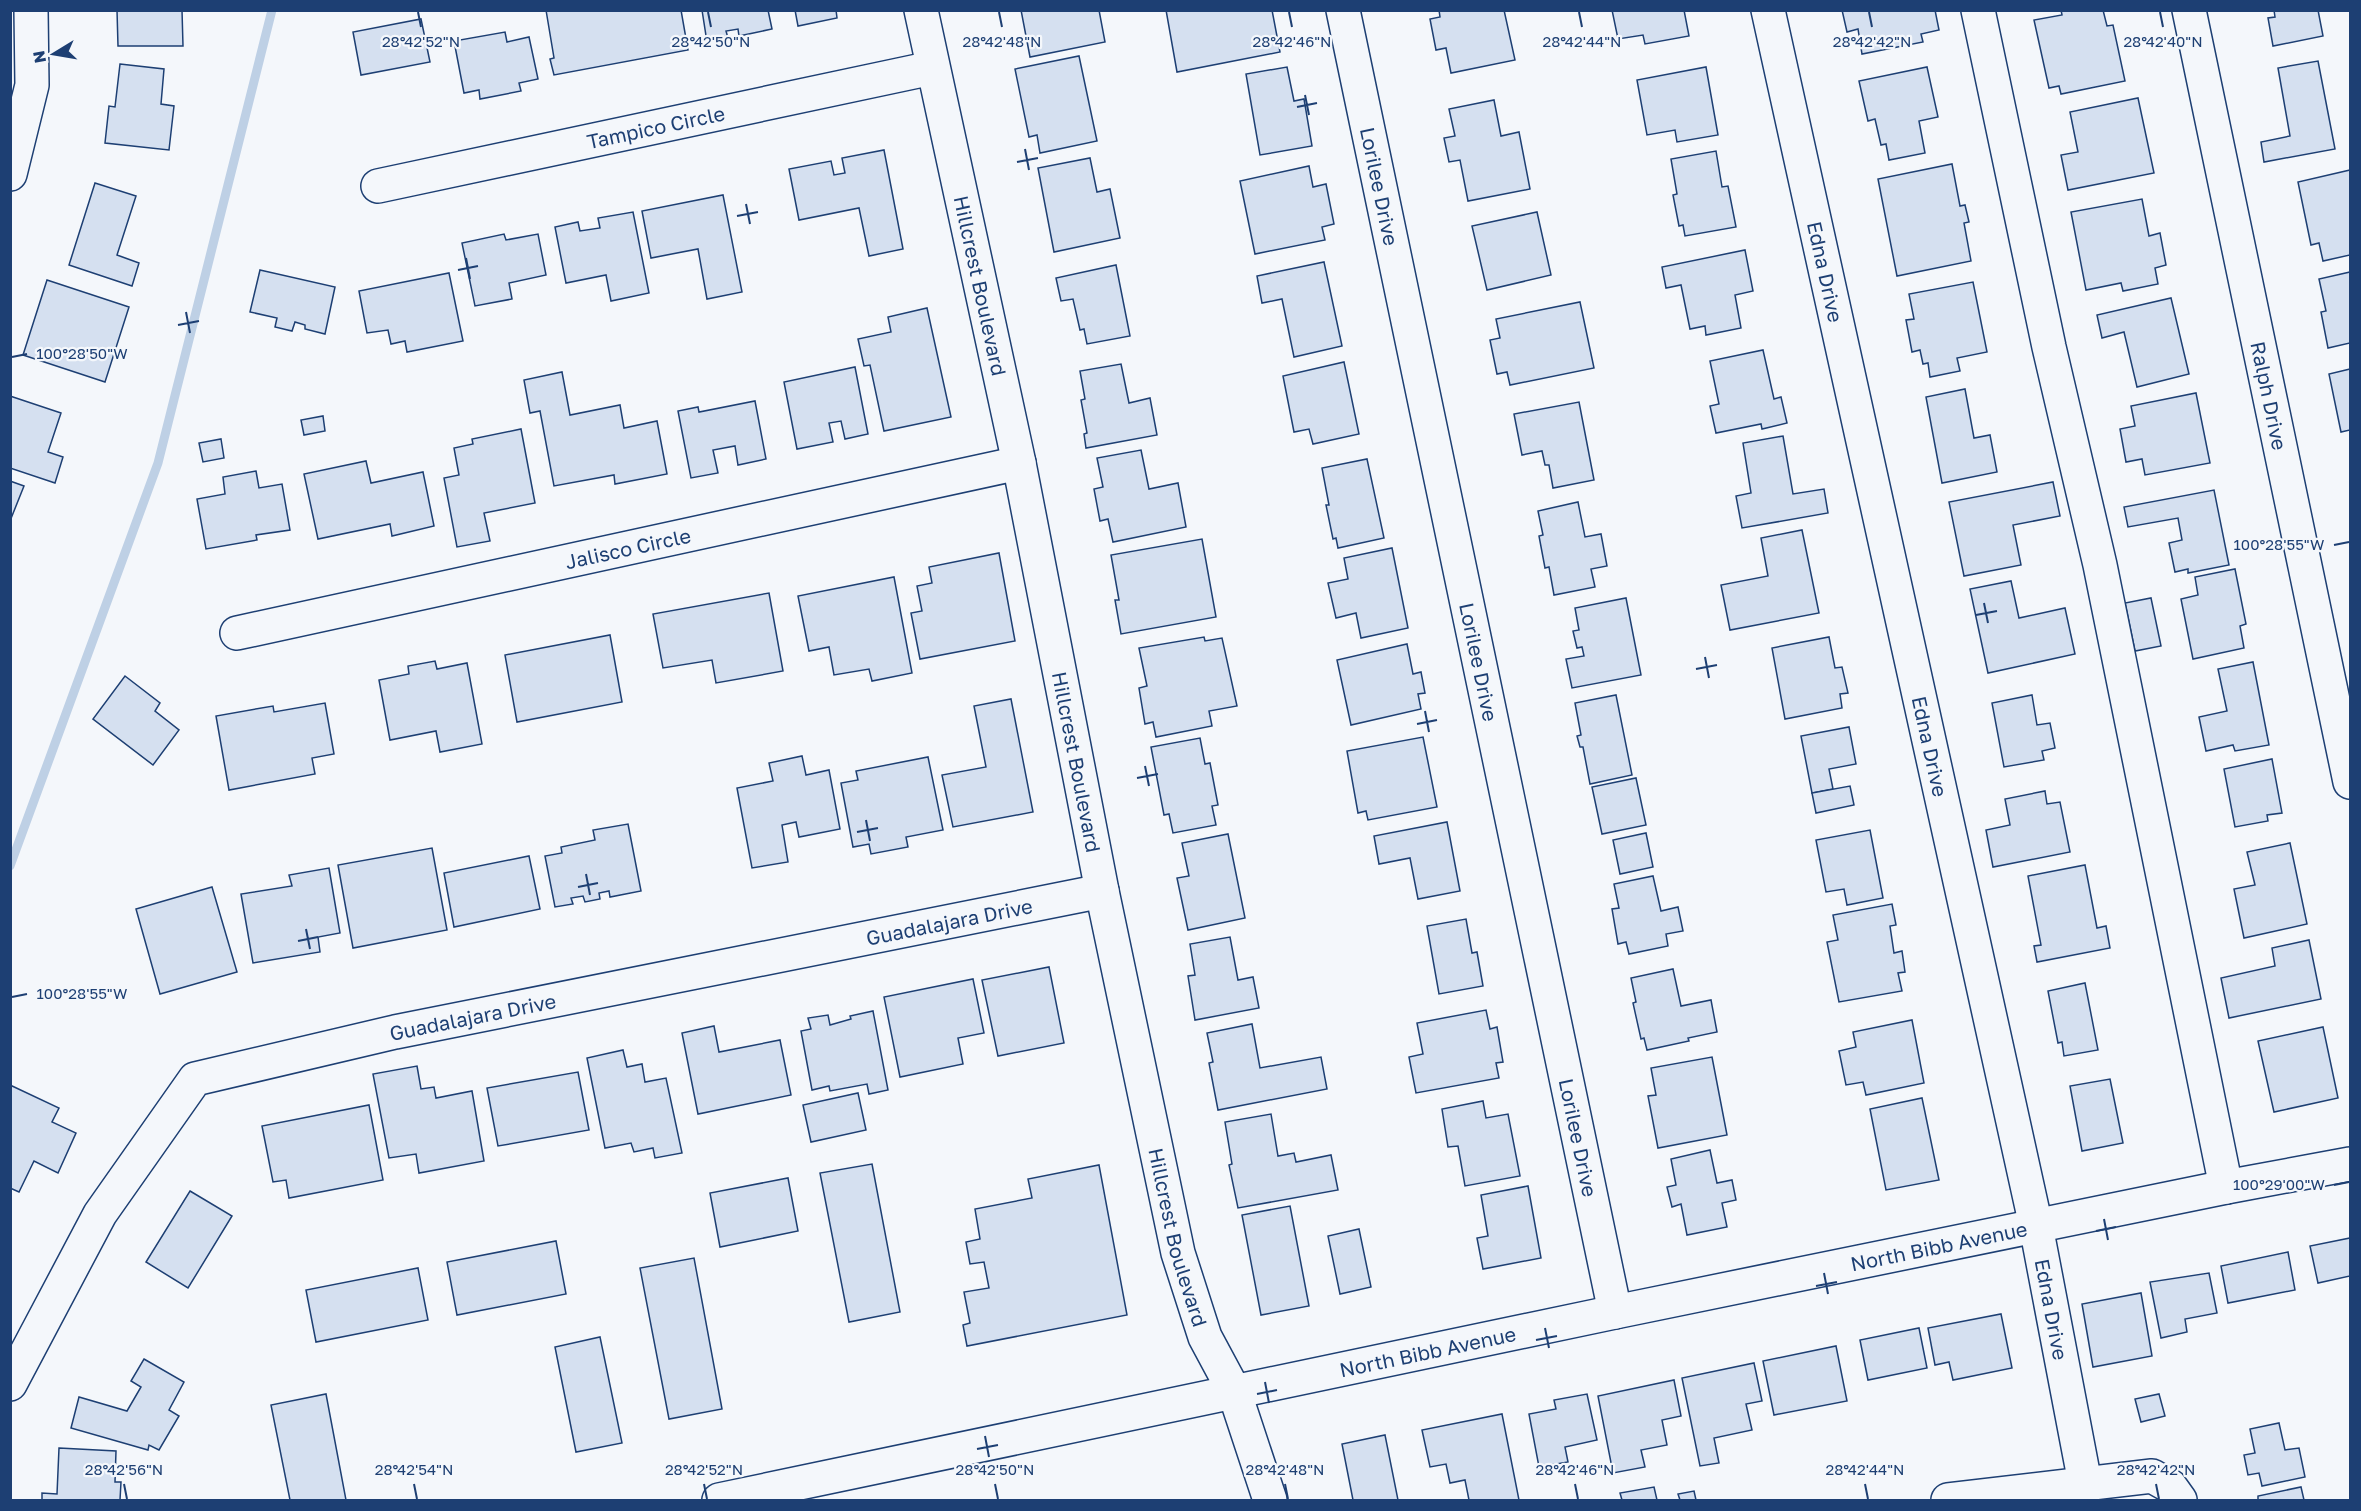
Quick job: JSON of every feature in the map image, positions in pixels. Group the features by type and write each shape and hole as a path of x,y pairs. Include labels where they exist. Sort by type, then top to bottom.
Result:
{"street":[{"path":"10,174 32,85 31,10"},
{"name":"Hillcrest Boulevard","path":"921,10 1019,463 1102,891 1178,1253 1205,1337 1234,1391 1270,1500"},
{"name":"Lorilee Drive","path":"1343,10 1615,1312"},
{"name":"Edna Drive","path":"1768,10 2036,1226 2085,1483"},
{"path":"1978,10 2049,347 2100,565 2226,1187"},
{"name":"Ralph Drive","path":"2189,10 2350,782"},
{"name":"Tampico Circle","path":"378,186 932,68"},
{"name":"Jalisco Circle","path":"237,633 1019,463"},
{"name":"Guadalajara Drive","path":"10,1384 100,1214 195,1079 395,1032 1102,891"},
{"name":"North Bibb Avenue","path":"719,1500 1615,1312 2226,1187 2350,1164"},
{"path":"1948,1500 2152,1476 2170,1486 2180,1500"}],"building":[{"path":"117,10 182,10 183,46 118,46"},
{"path":"546,10 681,10 688,50 554,75 550,59 554,58"},
{"path":"702,10 768,10 772,29 739,36 738,29 726,31 728,38 707,42"},
{"path":"795,10 836,10 837,18 798,26"},
{"path":"1021,10 1099,10 1105,42 1030,57"},
{"path":"1166,10 1272,10 1280,52 1177,72"},
{"path":"1439,10 1504,10 1515,60 1451,73 1446,48 1436,50 1430,19 1440,17"},
{"path":"1612,10 1684,10 1689,36 1645,44 1643,35 1618,39"},
{"path":"1842,10 1935,10 1939,30 1921,34 1923,42 1862,54 1858,29 1847,32"},
{"path":"2061,10 2103,10 2107,26 2113,25 2125,81 2061,94 2059,86 2049,88 2034,20 2062,15"},
{"path":"2274,10 2318,10 2323,36 2273,46 2268,18 2275,17"},
{"path":"421,19 430,62 361,75 353,32"},
{"path":"505,32 507,42 529,37 538,79 519,83 521,91 480,99 479,90 464,93 454,41"},
{"path":"1079,56 1097,141 1040,153 1037,135 1029,137 1015,69"},
{"path":"2318,61 2335,149 2264,162 2261,142 2290,136 2278,68"},
{"path":"120,64 164,69 161,104 174,106 169,150 105,143 109,106 115,107"},
{"path":"1287,67 1294,101 1304,99 1312,146 1260,155 1246,74"},
{"path":"1706,67 1718,135 1677,142 1675,130 1647,135 1637,80"},
{"path":"1927,67 1938,117 1919,121 1925,153 1889,160 1886,144 1881,145 1875,119 1868,121 1859,81"},
{"path":"2138,98 2154,173 2068,190 2061,155 2078,152 2070,112"},
{"path":"1494,100 1501,136 1519,132 1530,189 1468,201 1460,160 1449,162 1444,138 1455,136 1449,109"},
{"path":"884,150 903,249 869,256 859,208 799,220 789,169 831,161 834,175 845,173 842,158"},
{"path":"1716,151 1722,187 1728,186 1736,227 1685,236 1683,225 1679,226 1673,195 1677,194 1671,159"},
{"path":"1090,158 1097,192 1110,189 1120,238 1054,252 1038,168"},
{"path":"1952,164 1960,206 1965,205 1969,222 1964,223 1971,261 1897,276 1878,179"},
{"path":"1309,166 1313,187 1326,184 1334,224 1322,227 1325,240 1255,254 1240,181"},
{"path":"2350,170 2350,255 2323,261 2319,243 2311,245 2298,182"},
{"path":"95,183 136,196 117,255 139,263 132,286 69,265"},
{"path":"723,195 742,292 707,299 698,249 651,258 642,211"},
{"path":"2142,199 2149,236 2160,233 2166,265 2155,268 2158,284 2123,291 2121,283 2086,290 2071,212"},
{"path":"633,212 649,293 611,301 606,275 566,283 555,227 578,222 580,231 600,228 598,218"},
{"path":"1537,212 1551,275 1487,290 1472,226"},
{"path":"504,234 506,240 538,234 546,275 509,283 512,299 475,306 462,243"},
{"path":"1745,250 1753,291 1735,295 1741,328 1706,335 1705,326 1690,329 1681,285 1666,288 1662,267"},
{"path":"1324,262 1342,346 1294,357 1282,299 1262,303 1257,276"},
{"path":"1116,265 1130,336 1087,344 1084,329 1080,330 1073,299 1061,301 1056,278"},
{"path":"260,270 335,287 325,334 305,329 305,325 295,322 292,331 275,327 277,318 250,312"},
{"path":"2350,272 2350,343 2328,348 2321,312 2326,311 2319,279"},
{"path":"449,273 463,341 407,352 405,341 391,344 388,330 367,333 359,291"},
{"path":"47,280 129,307 105,382 23,355"},
{"path":"1973,282 1987,352 1957,358 1960,371 1930,377 1928,363 1923,364 1920,350 1912,352 1906,320 1914,319 1909,294"},
{"path":"2171,298 2189,374 2137,387 2124,332 2102,338 2097,315"},
{"path":"1580,302 1594,368 1510,385 1507,372 1497,374 1490,340 1500,338 1496,319"},
{"path":"927,308 951,417 884,431 870,365 864,366 858,339 891,332 888,317"},
{"path":"1763,350 1774,399 1781,397 1787,423 1762,429 1761,424 1716,433 1710,406 1719,404 1710,361"},
{"path":"1344,362 1359,434 1313,444 1309,429 1294,432 1283,376"},
{"path":"1121,364 1129,403 1150,398 1157,435 1086,448 1084,434 1087,433 1081,400 1085,399 1080,371"},
{"path":"855,367 868,434 845,439 841,421 829,423 833,442 797,449 784,382"},
{"path":"2350,369 2350,430 2341,432 2329,374"},
{"path":"562,372 570,415 620,405 624,428 657,421 667,474 615,484 614,475 554,486 540,411 530,413 524,380"},
{"path":"1965,389 1974,438 1990,435 1997,472 1942,483 1926,397"},
{"path":"2196,393 2210,463 2145,475 2142,459 2126,462 2120,429 2135,426 2131,406"},
{"path":"10,396 61,413 48,452 63,457 55,483 10,468"},
{"path":"755,401 766,459 738,465 735,446 713,450 718,473 691,478 678,411 698,407 699,412"},
{"path":"1579,402 1594,480 1553,488 1549,465 1545,465 1542,451 1522,455 1514,414"},
{"path":"323,416 325,431 304,435 301,420"},
{"path":"521,429 535,503 484,513 490,541 457,547 444,478 459,475 454,448 473,444 472,439"},
{"path":"1783,436 1793,494 1824,489 1828,513 1742,528 1736,496 1751,493 1743,443"},
{"path":"221,439 224,458 203,462 199,443"},
{"path":"1141,450 1149,489 1178,483 1186,527 1113,542 1108,519 1100,521 1094,489 1103,487 1097,458"},
{"path":"1367,459 1384,538 1338,548 1336,538 1333,539 1326,505 1329,505 1322,468"},
{"path":"366,461 371,483 423,472 434,526 392,536 390,524 318,539 304,474"},
{"path":"256,471 259,488 282,484 290,530 256,535 257,540 206,549 197,499 225,494 223,477"},
{"path":"10,481 24,486 10,521"},
{"path":"2053,482 2060,516 2013,525 2021,565 1964,576 1949,502"},
{"path":"2214,490 2229,565 2188,573 2188,569 2175,572 2169,543 2182,540 2178,518 2128,527 2124,507"},
{"path":"1578,502 1585,537 1601,534 1607,566 1591,569 1595,587 1554,595 1549,567 1545,568 1539,536 1543,535 1538,511"},
{"path":"1802,530 1819,613 1730,630 1721,585 1768,576 1761,538"},
{"path":"1202,539 1216,617 1121,634 1115,600 1119,600 1111,555"},
{"path":"1392,548 1408,628 1361,638 1356,613 1336,618 1328,583 1348,579 1344,558"},
{"path":"999,553 1015,641 920,659 911,613 922,611 917,586 932,583 929,567"},
{"path":"2235,569 2246,624 2240,626 2244,648 2193,659 2181,599 2198,595 2195,577"},
{"path":"894,577 912,673 872,681 869,669 834,675 829,647 809,651 798,596"},
{"path":"2011,581 2019,618 2065,608 2075,654 1988,673 1970,589"},
{"path":"769,593 783,671 716,683 712,660 663,668 653,614"},
{"path":"1626,598 1641,675 1572,688 1566,659 1584,656 1582,647 1577,648 1573,631 1579,630 1575,608"},
{"path":"2151,598 2161,646 2135,651 2125,603"},
{"path":"610,635 622,702 517,722 505,655"},
{"path":"1204,637 1205,641 1222,638 1237,706 1209,711 1212,726 1156,737 1153,722 1145,724 1139,688 1147,686 1139,648"},
{"path":"1829,637 1835,668 1842,667 1848,693 1840,694 1842,708 1785,719 1772,648"},
{"path":"1407,644 1413,674 1421,672 1425,693 1418,694 1421,709 1351,725 1337,660"},
{"path":"435,661 437,669 467,663 482,744 440,752 436,731 390,740 379,680 409,674 408,666"},
{"path":"2253,662 2269,745 2235,751 2233,745 2206,751 2199,717 2227,711 2218,669"},
{"path":"125,676 160,703 155,711 179,730 153,765 93,719"},
{"path":"1616,695 1632,775 1590,784 1583,747 1580,747 1577,736 1581,735 1575,703"},
{"path":"2032,695 2037,725 2050,723 2055,748 2042,751 2044,760 2004,767 1992,703"},
{"path":"1011,699 1033,812 953,827 942,775 986,767 974,706"},
{"path":"325,703 334,754 312,758 315,774 229,790 216,716 273,706 274,712"},
{"path":"1849,727 1856,764 1829,769 1833,789 1812,793 1801,736"},
{"path":"1423,737 1437,807 1368,820 1366,811 1358,813 1347,751"},
{"path":"1200,738 1205,764 1210,763 1218,805 1212,806 1216,825 1173,833 1169,814 1164,815 1151,747"},
{"path":"802,756 806,775 829,770 840,829 799,837 796,822 782,825 788,862 752,868 737,788 773,781 769,763"},
{"path":"928,757 943,830 906,837 908,847 871,854 869,844 853,847 841,783 858,780 856,771"},
{"path":"2272,759 2282,813 2267,815 2268,821 2235,827 2224,769"},
{"path":"1636,778 1646,825 1602,834 1592,787"},
{"path":"1850,786 1854,805 1816,813 1812,793"},
{"path":"2045,791 2047,804 2060,802 2070,852 1993,867 1986,830 2010,825 2005,799"},
{"path":"1447,822 1460,891 1418,899 1410,858 1379,864 1374,836"},
{"path":"628,824 641,891 610,897 609,891 599,893 600,899 585,902 583,896 571,898 573,904 555,907 545,856 562,853 561,847 595,840 593,830"},
{"path":"1870,830 1883,898 1847,905 1844,889 1826,892 1816,840"},
{"path":"1646,833 1653,867 1620,874 1613,840"},
{"path":"1228,834 1245,918 1188,930 1177,878 1189,876 1182,843"},
{"path":"2290,843 2307,924 2244,938 2234,889 2255,885 2247,852"},
{"path":"432,848 447,930 353,948 338,865"},
{"path":"529,856 540,909 454,927 444,873"},
{"path":"2085,865 2097,928 2106,926 2110,948 2037,962 2034,946 2041,945 2028,876"},
{"path":"329,868 340,933 318,937 320,952 253,963 241,894 292,886 289,875"},
{"path":"1653,876 1661,911 1678,907 1683,931 1666,934 1668,946 1629,954 1626,942 1618,944 1612,909 1619,908 1614,884"},
{"path":"212,887 237,972 160,994 136,909"},
{"path":"1892,904 1896,925 1890,926 1894,953 1902,951 1905,972 1898,973 1902,991 1839,1002 1827,942 1838,940 1833,915"},
{"path":"1466,919 1472,953 1477,952 1483,986 1439,994 1427,926"},
{"path":"1230,937 1238,980 1253,977 1259,1008 1195,1020 1188,976 1195,975 1190,944"},
{"path":"2309,940 2321,999 2229,1018 2221,978 2275,966 2272,948"},
{"path":"1049,967 1064,1043 998,1056 982,980"},
{"path":"1673,969 1681,1006 1711,1000 1717,1032 1647,1050 1644,1038 1641,1039 1633,1003 1636,1002 1631,978"},
{"path":"973,979 984,1033 958,1038 963,1064 900,1077 884,997"},
{"path":"2085,983 2098,1050 2064,1056 2062,1042 2058,1043 2048,991"},
{"path":"1486,1010 1490,1029 1497,1027 1503,1062 1496,1063 1499,1078 1416,1093 1409,1057 1423,1054 1417,1023"},
{"path":"873,1011 888,1090 869,1094 867,1084 830,1091 829,1086 812,1090 801,1031 811,1029 808,1018 828,1015 830,1025 851,1019 850,1016"},
{"path":"1912,1020 1924,1083 1866,1095 1863,1082 1846,1085 1839,1051 1856,1047 1853,1032"},
{"path":"1252,1024 1260,1068 1321,1057 1327,1089 1218,1110 1209,1063 1213,1062 1207,1033"},
{"path":"714,1026 719,1052 780,1040 791,1095 698,1114 682,1033"},
{"path":"2323,1027 2338,1098 2274,1112 2258,1041"},
{"path":"623,1050 627,1067 642,1064 645,1082 666,1078 682,1153 655,1158 653,1148 634,1152 631,1143 605,1148 587,1058"},
{"path":"1712,1057 1727,1135 1658,1148 1648,1096 1656,1095 1651,1068"},
{"path":"417,1066 421,1089 434,1087 436,1098 472,1091 484,1161 419,1173 416,1154 389,1158 373,1074"},
{"path":"578,1072 589,1130 498,1146 487,1088"},
{"path":"2110,1079 2123,1143 2082,1151 2070,1086"},
{"path":"10,1085 59,1108 52,1122 76,1133 58,1173 34,1161 19,1192 10,1188"},
{"path":"858,1093 866,1130 811,1142 803,1105"},
{"path":"1922,1098 1939,1180 1886,1190 1870,1109"},
{"path":"1483,1101 1486,1118 1508,1114 1520,1176 1465,1186 1458,1146 1448,1147 1442,1109"},
{"path":"369,1105 383,1180 289,1198 286,1180 273,1182 262,1126"},
{"path":"1271,1114 1278,1156 1294,1153 1296,1162 1331,1155 1338,1190 1238,1208 1229,1165 1232,1164 1225,1122"},
{"path":"1710,1150 1717,1183 1732,1180 1736,1200 1722,1203 1727,1227 1687,1235 1681,1204 1672,1207 1667,1187 1676,1185 1671,1159"},
{"path":"872,1164 900,1312 849,1322 820,1173"},
{"path":"1099,1165 1127,1315 967,1346 963,1325 970,1323 964,1292 989,1288 984,1262 970,1264 966,1242 980,1239 975,1209 1032,1198 1028,1179"},
{"path":"788,1178 798,1231 720,1247 710,1193"},
{"path":"1528,1186 1541,1258 1483,1269 1477,1238 1488,1236 1481,1195"},
{"path":"190,1191 232,1216 188,1288 146,1262"},
{"path":"1290,1206 1309,1306 1261,1315 1242,1215"},
{"path":"1359,1229 1371,1287 1340,1294 1328,1236"},
{"path":"2350,1238 2350,1276 2318,1283 2310,1246"},
{"path":"556,1241 566,1294 457,1315 447,1262"},
{"path":"2288,1252 2295,1290 2228,1303 2221,1266"},
{"path":"694,1258 722,1409 669,1419 640,1268"},
{"path":"418,1268 428,1320 316,1342 306,1290"},
{"path":"2209,1273 2217,1313 2185,1319 2187,1332 2161,1338 2150,1282"},
{"path":"2141,1293 2152,1356 2093,1367 2082,1304"},
{"path":"2001,1314 2012,1368 1953,1380 1949,1362 1935,1365 1928,1328"},
{"path":"1919,1328 1927,1368 1868,1380 1860,1340"},
{"path":"600,1337 622,1443 576,1452 555,1347"},
{"path":"1836,1346 1847,1401 1774,1415 1763,1361"},
{"path":"144,1359 184,1382 169,1410 179,1416 159,1450 149,1445 148,1450 71,1428 79,1397 127,1411 141,1387 131,1381"},
{"path":"1754,1363 1762,1401 1746,1404 1752,1430 1714,1438 1719,1463 1700,1466 1682,1378"},
{"path":"1674,1380 1681,1416 1662,1420 1667,1445 1641,1450 1645,1467 1613,1473 1598,1396"},
{"path":"326,1394 346,1500 290,1500 271,1405"},
{"path":"1587,1394 1597,1440 1565,1447 1568,1462 1539,1467 1529,1414 1556,1409 1554,1400"},
{"path":"2159,1394 2165,1416 2141,1422 2135,1399"},
{"path":"1502,1414 1519,1500 1469,1500 1465,1480 1450,1483 1446,1464 1430,1467 1422,1430"},
{"path":"2279,1423 2285,1450 2299,1448 2305,1477 2262,1486 2259,1473 2248,1475 2244,1455 2255,1453 2250,1429"},
{"path":"1385,1435 1398,1500 1353,1500 1342,1444"},
{"path":"59,1448 116,1451 115,1482 121,1482 120,1500 42,1500 42,1493 57,1494"},
{"path":"1654,1487 1657,1500 1622,1500 1620,1493"},
{"path":"2301,1487 2304,1500 2258,1500 2258,1496"},
{"path":"1694,1491 1696,1500 1680,1500 1678,1494"}],"waterway":[{"path":"10,866 158,463 272,10"}]}
